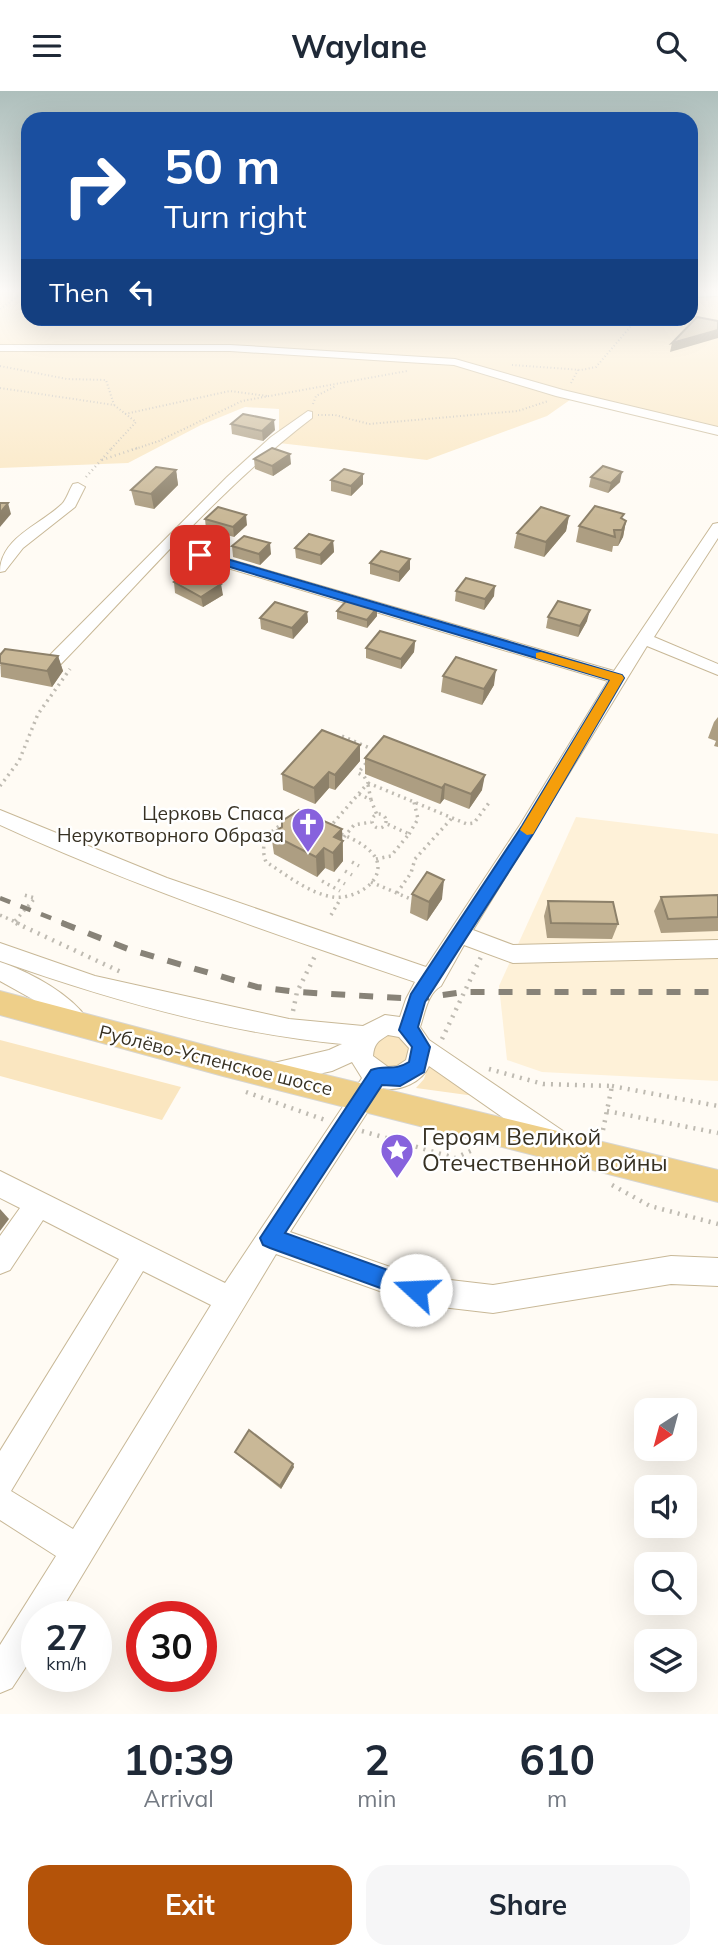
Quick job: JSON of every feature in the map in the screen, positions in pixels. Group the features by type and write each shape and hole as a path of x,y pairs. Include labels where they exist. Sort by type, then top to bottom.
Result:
{"main road":[{"name":"Рублёво-Успенское шоссе","path":"0,1003 270,1074 369,1087 570,1150 718,1186"}],"street":[{"path":"468,365 560,393 718,431"},
{"path":"52,663 232,480 275,440 308,415"},
{"path":"0,568 18,545 70,503 78,487"},
{"path":"369,1087 410,1074 417,1066 422,1042 417,999 458,940 643,638 718,527"},
{"path":"200,555 618,678"},
{"path":"643,638 718,670"},
{"path":"0,660 7,657 71,667"},
{"path":"0,817 62,845 433,979"},
{"path":"458,940 513,954 718,949"},
{"path":"0,952 95,985 363,1042"},
{"path":"0,971 23,979 46,994 78,1024"},
{"path":"270,1074 332,1060 363,1042 374,1029 385,1025 422,1042 570,1150"},
{"path":"48,1601 230,1300 369,1087 367,1068 361,1058 363,1042"},
{"path":"0,1184 230,1300"},
{"path":"0,1260 38,1204"},
{"path":"270,1238 416,1290 492,1299 671,1271 718,1272"},
{"path":"0,1480 138,1254"},
{"path":"0,1502 79,1552"},
{"path":"0,1676 21,1643"}],"path":[{"path":"511,365 578,370 598,365"},
{"path":"0,366 19,366 69,380 92,377 106,380 114,405"},
{"path":"338,384 316,397 308,415 335,415 369,423 486,417 543,405 573,381 578,370"},
{"path":"102,460 159,441 242,401 407,371"},
{"path":"0,389 114,405 136,422 78,487"},
{"path":"125,414 230,391 271,396"},
{"path":"0,786 19,761 38,714 71,667"},
{"path":"342,736 376,751 358,773 365,776 377,814"},
{"path":"327,829 368,783"},
{"path":"368,783 467,824 474,823 491,800"},
{"path":"358,794 371,800"},
{"path":"376,859 391,856 409,834 418,819 414,802"},
{"path":"344,837 354,825 371,822 377,814"},
{"path":"377,814 387,817 387,824"},
{"path":"397,893 411,873 415,859 452,818"},
{"path":"305,821 327,829 372,852 376,859 376,873 361,891 341,898 320,892 266,862 261,853 262,842 268,832 278,825 305,821"},
{"path":"371,822 378,827 387,824 409,834"},
{"path":"352,863 359,866"},
{"path":"345,871 352,875"},
{"path":"338,880 345,884"},
{"path":"322,881 340,891"},
{"path":"371,882 418,902"},
{"path":"15,921 35,898 24,895"},
{"path":"331,915 341,898"},
{"path":"0,915 129,976"},
{"path":"422,1042 483,954 458,940"},
{"path":"292,1017 297,992 323,941"},
{"path":"223,1063 222,1084 343,1126 455,1158 484,1146"},
{"path":"477,1066 543,1084 612,1086 718,1106"},
{"path":"603,1130 612,1086"},
{"path":"607,1111 718,1133"},
{"path":"608,1183 650,1206 718,1224"}],"shaded area":[{"path":"0,365 718,365 718,428 577,395 547,416 427,460 279,443 279,409 245,407 201,425 128,463 0,468"},
{"path":"576,817 718,834 718,1081 542,1072 507,1060 499,986"},
{"path":"399,1033 413,1049 412,1056 389,1071 369,1057 377,1035"},
{"path":"0,1040 181,1087 162,1120 0,1076"},
{"path":"429,1063 482,1097 416,1088 424,1079"}],"building":[{"path":"243,414 274,420 262,431 231,424"},
{"path":"272,448 290,454 272,466 254,459"},
{"path":"603,466 622,472 611,483 591,477"},
{"path":"156,467 176,470 151,494 131,490"},
{"path":"344,469 363,474 351,486 331,480"},
{"path":"0,503 8,503 0,513"},
{"path":"595,506 624,514 621,518 626,521 622,530 614,530 615,537 579,526"},
{"path":"218,507 246,515 233,527 205,519"},
{"path":"541,507 569,516 546,542 517,533"},
{"path":"309,534 333,541 320,555 295,548"},
{"path":"244,536 270,543 259,554 232,546"},
{"path":"381,551 410,559 399,572 370,563"},
{"path":"194,570 221,584 201,597 174,582"},
{"path":"466,578 495,586 485,599 456,591"},
{"path":"347,600 377,608 367,620 337,611"},
{"path":"558,601 590,610 580,626 548,617"},
{"path":"275,602 307,612 292,628 260,618"},
{"path":"380,631 415,641 401,659 366,648"},
{"path":"5,649 58,656 47,671 0,663 0,655"},
{"path":"456,657 496,670 484,689 443,676"},
{"path":"322,730 360,745 335,775 329,772 314,788 282,774"},
{"path":"384,736 485,775 471,794 445,784 442,788 365,758"},
{"path":"299,810 342,829 334,837 343,841 333,853 324,848 316,857 271,834 282,827 282,821"},
{"path":"427,872 444,880 429,902 412,894"},
{"path":"718,895 718,917 668,919 661,897"},
{"path":"548,901 613,902 618,924 551,923"},
{"path":"249,1430 293,1464 280,1486 235,1452"}],"railway":[{"path":"0,898 66,924"},
{"path":"62,923 128,949 257,987 297,992 417,999 463,992 718,992"}],"slow traffic":[{"path":"527,830 618,678 541,656"}],"place":[{"name":"Церковь Спаса Нерукотворного Образа","path":"308,854"},
{"name":"Героям Великой Отечественной войны","path":"397,1180"}],"route":[{"path":"200,555 618,678 527,830 433,979 417,999 408,1030 416,1037 421,1047 417,1066 410,1074 400,1078 377,1076 270,1238 416,1290"}]}
